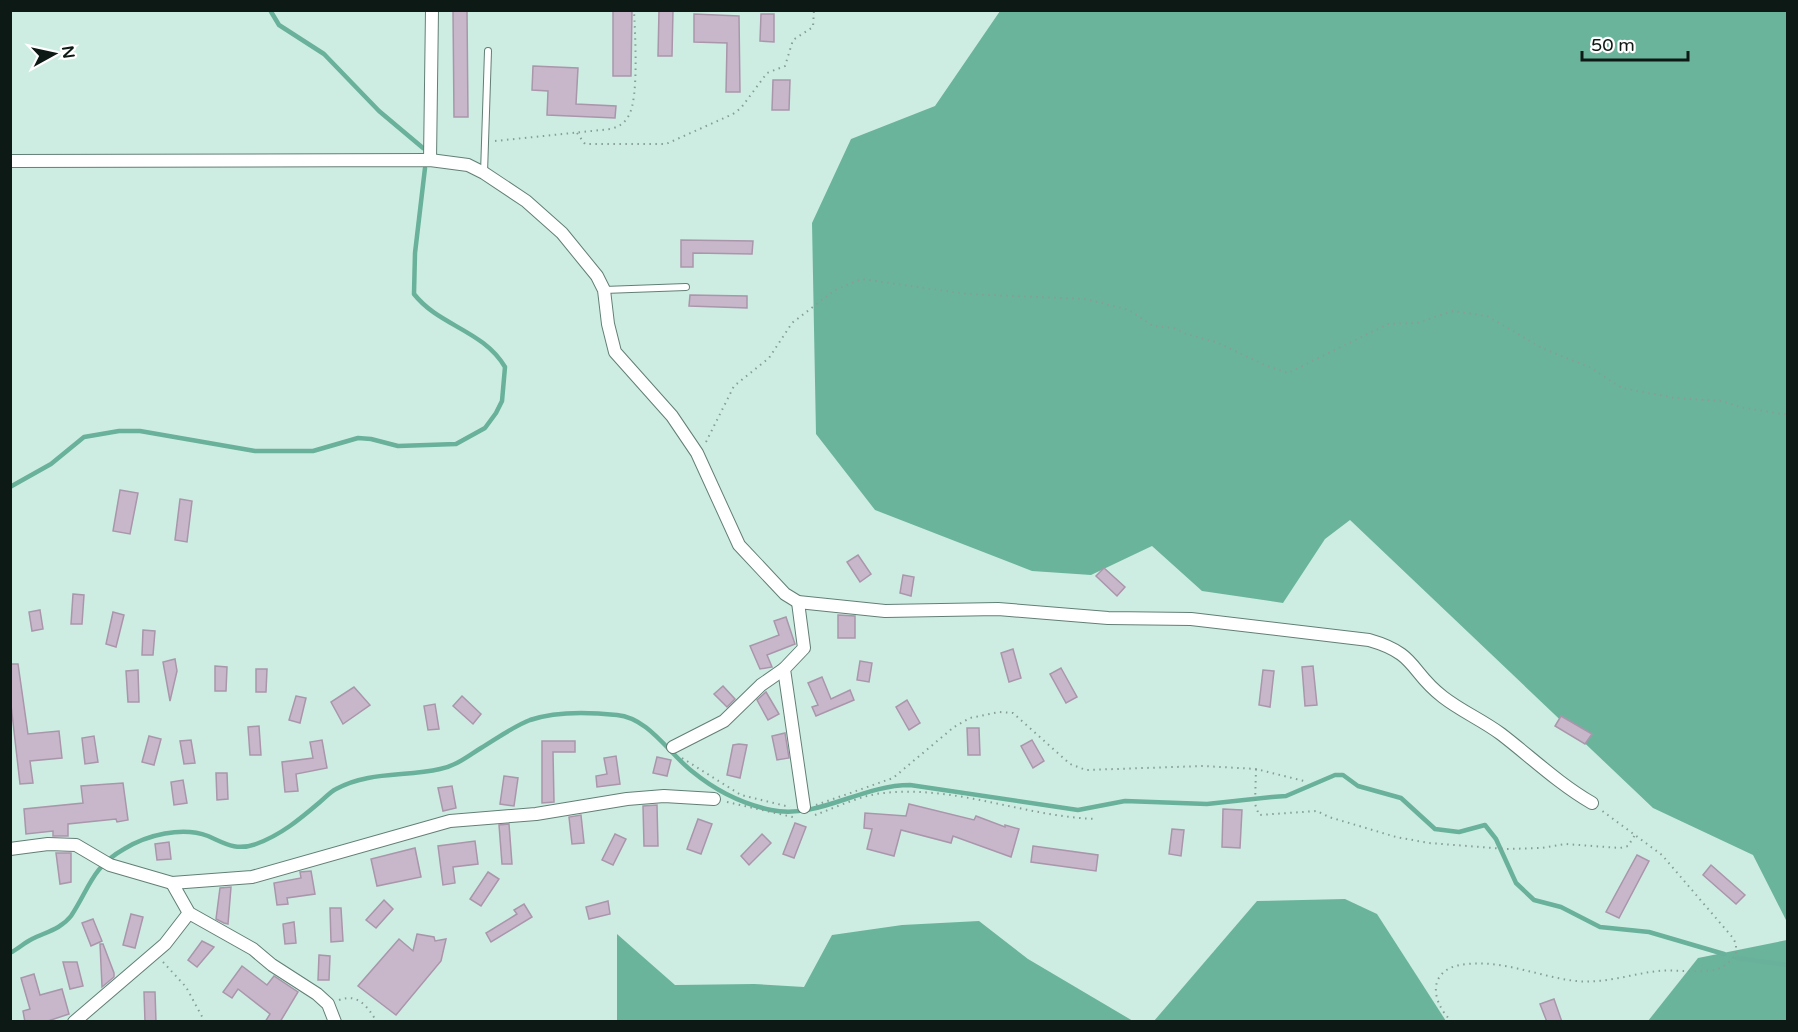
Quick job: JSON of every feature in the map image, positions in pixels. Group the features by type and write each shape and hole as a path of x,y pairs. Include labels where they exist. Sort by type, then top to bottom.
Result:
{"street":[{"path":"430,160 432,10"},
{"path":"10,161 430,160 468,165 483,172 544,215 597,276 604,290 608,324 615,352 672,416 697,453 709,474 739,545 785,594 798,603 885,611 998,609 1108,618 1191,619 1369,640 1394,648 1403,654 1443,697 1499,733 1575,794 1592,803"},
{"path":"673,747 724,721 761,686 784,669 804,648 798,603"},
{"path":"784,669 806,814"},
{"path":"10,849 68,843 105,862 172,882 273,873 406,831 450,821 536,814 627,799 664,796 714,799"},
{"path":"172,882 189,913 253,949 272,965 295,978 328,1004 335,1022"},
{"path":"74,1022 156,953 189,913"}],"lane":[{"path":"483,172 488,51"},
{"path":"604,290 687,287"}],"path":[{"path":"486,142 611,129 622,125 631,113 636,48 634,10"},
{"path":"577,133 585,144 666,144 733,114 747,101 767,73 785,66 793,39 813,27 814,10"},
{"path":"697,453 709,438 734,386 769,358 792,323 835,290 862,279 967,294 1086,298 1129,310 1153,326 1174,328 1186,334 1216,342 1267,366 1288,372 1388,324 1417,322 1453,311 1464,312 1487,316 1542,348 1591,368 1622,388 1675,398 1722,401 1740,408 1788,416"},
{"path":"673,747 681,758 741,795 806,814 893,778 954,727 970,718 999,712 1013,713 1070,764 1086,770 1203,766 1256,769 1304,781"},
{"path":"1256,769 1256,804 1259,815 1317,811 1329,817 1412,841 1493,849 1541,848 1565,844 1620,848 1628,846 1635,834"},
{"path":"714,799 786,817 806,814 872,795 907,792 981,798 1051,815 1097,819"},
{"path":"1452,1022 1435,991 1437,978 1442,972 1460,965 1510,967 1575,981 1593,981 1661,971 1720,968 1736,955 1736,944 1733,938 1662,855 1592,803"},
{"path":"156,953 186,987 205,1022"},
{"path":"328,1004 352,996 360,1000 377,1022"}],"green space":[{"path":"1000,11 1787,11 1787,922 1753,855 1653,808 1350,520 1325,539 1283,603 1202,591 1152,546 1091,575 1032,571 875,510 816,434 812,223 851,139 935,106"},
{"path":"1345,899 1377,914 1446,1021 1154,1021 1257,901"},
{"path":"979,921 1028,959 1133,1021 617,1021 617,934 675,985 754,984 804,987 832,935 902,925"},
{"path":"1787,940 1787,1021 1648,1021 1698,958"}],"building":[{"path":"453,10 467,10 468,117 454,117"},
{"path":"613,10 632,10 631,76 613,76"},
{"path":"659,10 673,10 672,56 658,56"},
{"path":"694,14 739,16 740,92 726,92 727,43 694,42"},
{"path":"761,14 774,14 774,42 760,41"},
{"path":"533,66 578,68 576,104 616,106 615,118 547,115 548,91 532,90"},
{"path":"773,80 790,80 789,110 772,110"},
{"path":"681,240 753,241 752,254 693,253 693,267 681,267"},
{"path":"690,295 747,296 747,308 689,306"},
{"path":"120,490 138,493 130,534 113,531"},
{"path":"180,499 192,501 187,542 175,540"},
{"path":"858,555 871,574 860,582 847,562"},
{"path":"1104,568 1125,587 1117,596 1096,576"},
{"path":"903,575 914,577 911,596 900,593"},
{"path":"73,594 84,595 82,624 71,624"},
{"path":"40,610 43,629 32,631 29,612"},
{"path":"113,612 124,615 116,647 106,644"},
{"path":"838,615 855,616 855,638 838,638"},
{"path":"786,617 795,644 767,655 772,667 760,669 750,646 779,635 774,621"},
{"path":"143,630 155,631 153,655 142,655"},
{"path":"1013,649 1021,678 1009,682 1001,653"},
{"path":"175,659 177,671 170,701 163,662"},
{"path":"860,661 872,663 869,682 857,680"},
{"path":"10,664 18,664 28,734 59,731 62,758 30,761 33,783 20,784 10,696"},
{"path":"215,666 227,667 226,691 215,691"},
{"path":"1313,666 1317,705 1305,706 1302,667"},
{"path":"1061,668 1077,697 1066,703 1050,674"},
{"path":"256,669 267,669 266,692 256,692"},
{"path":"138,670 139,702 128,702 126,671"},
{"path":"1263,670 1274,671 1270,707 1259,705"},
{"path":"822,677 831,699 850,690 854,700 816,716 812,707 818,705 808,683"},
{"path":"723,686 735,699 727,707 714,694"},
{"path":"354,687 370,705 343,724 331,702"},
{"path":"766,692 779,714 768,720 757,700"},
{"path":"296,696 306,698 300,723 289,720"},
{"path":"462,696 481,714 473,724 453,706"},
{"path":"907,700 920,723 909,730 896,707"},
{"path":"435,704 439,729 428,730 424,706"},
{"path":"1561,716 1592,734 1585,744 1555,726"},
{"path":"259,726 261,755 250,755 248,727"},
{"path":"967,728 979,728 980,755 968,755"},
{"path":"785,733 789,758 777,760 772,736"},
{"path":"94,736 98,762 85,764 82,738"},
{"path":"149,736 161,739 154,765 142,762"},
{"path":"191,740 195,763 184,764 180,741"},
{"path":"322,740 327,768 296,774 298,791 285,792 282,762 313,758 310,742"},
{"path":"1032,740 1044,761 1033,768 1021,746"},
{"path":"542,741 575,741 575,752 553,752 554,802 542,803"},
{"path":"733,745 747,745 740,778 727,775"},
{"path":"616,756 620,784 597,787 596,776 607,774 604,758"},
{"path":"657,757 671,760 667,776 653,773"},
{"path":"216,773 227,773 228,799 217,800"},
{"path":"504,776 518,778 514,806 500,804"},
{"path":"183,780 187,803 174,805 171,782"},
{"path":"123,783 128,820 68,824 68,836 53,836 53,831 26,834 24,809 83,803 81,786"},
{"path":"452,786 456,808 443,811 438,788"},
{"path":"909,804 974,820 976,816 1005,827 1005,825 1019,829 1011,857 953,836 951,843 901,830 894,856 867,849 872,829 864,828 865,813 906,816"},
{"path":"657,805 658,846 644,846 643,806"},
{"path":"1223,809 1242,810 1240,848 1222,847"},
{"path":"581,815 584,843 572,844 569,817"},
{"path":"698,819 712,824 701,854 687,849"},
{"path":"795,823 806,827 794,858 783,854"},
{"path":"509,824 512,864 502,864 499,825"},
{"path":"1172,829 1184,830 1181,856 1169,854"},
{"path":"615,834 626,839 613,865 602,860"},
{"path":"762,834 771,843 749,865 741,856"},
{"path":"475,841 478,864 453,867 455,883 443,885 438,846"},
{"path":"169,842 171,859 157,860 155,844"},
{"path":"1033,846 1098,855 1096,871 1031,862"},
{"path":"415,848 421,877 377,886 371,859"},
{"path":"56,853 71,853 71,882 60,884"},
{"path":"1637,855 1649,861 1619,918 1606,912"},
{"path":"1711,865 1745,895 1736,904 1703,875"},
{"path":"311,871 315,894 287,898 288,904 277,905 274,883 301,878 300,872"},
{"path":"488,872 499,879 481,906 470,899"},
{"path":"231,887 228,924 216,919 220,888"},
{"path":"384,900 393,909 376,928 366,920"},
{"path":"608,901 610,914 589,919 586,907"},
{"path":"524,904 532,917 491,942 486,933 517,914 514,910"},
{"path":"330,908 341,908 343,941 331,942"},
{"path":"131,914 143,917 135,948 123,945"},
{"path":"93,919 102,941 91,946 82,923"},
{"path":"294,922 296,943 285,944 283,924"},
{"path":"417,934 434,937 435,941 446,939 441,961 396,1015 358,986 399,939 413,951"},
{"path":"202,941 214,947 197,967 188,960"},
{"path":"100,944 103,944 114,973 114,977 102,987"},
{"path":"319,955 330,956 329,980 318,980"},
{"path":"63,962 77,962 83,986 70,989"},
{"path":"242,966 267,985 274,976 298,992 280,1022 265,1022 270,1014 238,989 232,998 223,992"},
{"path":"34,974 40,995 62,989 69,1014 45,1022 25,1022 23,1011 30,1009 21,978"},
{"path":"144,992 155,992 156,1022 145,1022"},
{"path":"1554,999 1562,1022 1547,1022 1540,1004"}],"waterway":[{"path":"270,10 279,25 324,54 379,111 423,148"},
{"path":"10,487 51,464 84,437 119,431 140,431 255,451 313,451 358,438 398,446 456,444 485,428 502,401 505,367 485,344 436,314 414,294 415,253 425,168"},
{"path":"10,953 67,920 98,871 113,856 133,844 154,836 176,832 198,833 237,847 256,844 282,831 336,789 349,783 361,779 446,768 530,720 551,715 584,713 617,715 639,723 658,738 684,765 720,790 761,807 788,812 822,806 892,786 910,785 1078,810 1125,801 1207,804 1286,796 1335,775 1343,775 1358,786 1401,798 1435,829 1459,832 1485,825 1496,839 1516,883 1534,900 1561,907 1600,927 1649,932 1724,954"},
{"path":"1737,958 1788,965"}]}
